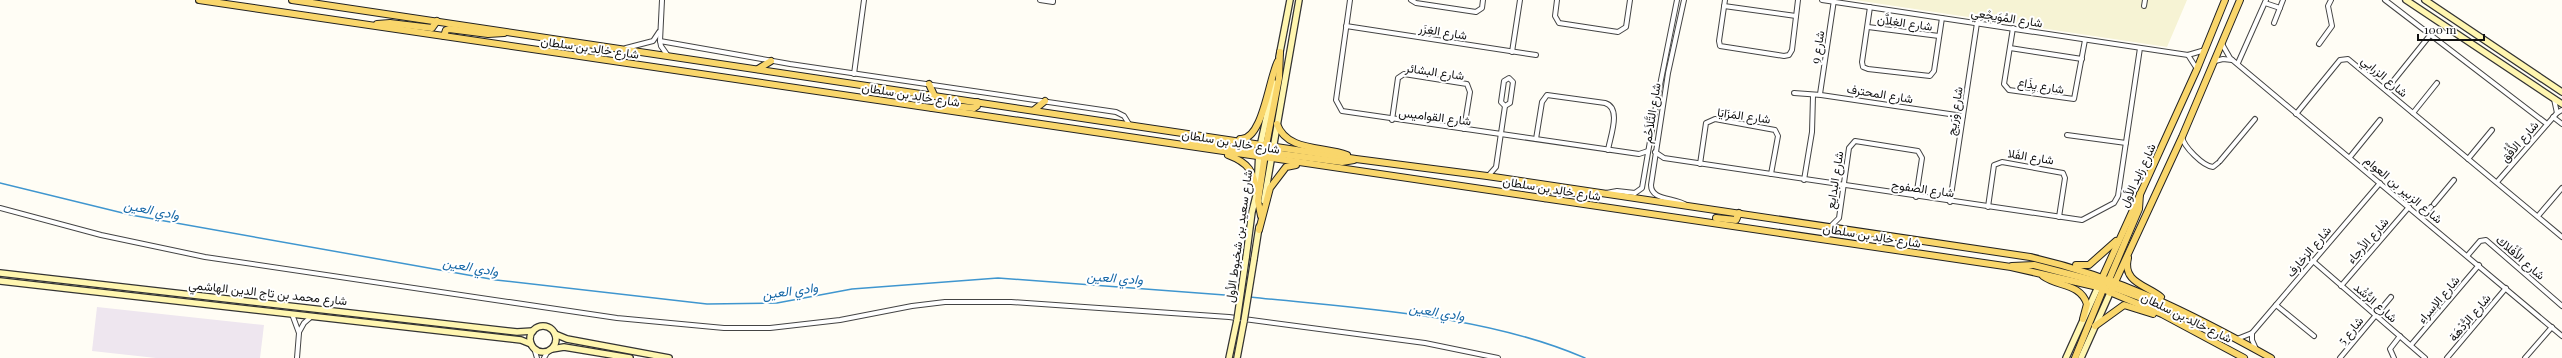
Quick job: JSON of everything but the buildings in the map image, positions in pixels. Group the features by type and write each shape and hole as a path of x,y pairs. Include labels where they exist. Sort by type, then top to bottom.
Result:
{"main road":[{"name":"شارع خالِد بن سلطان","path":"199,0 1217,151 1266,154 1311,164 2011,267 2105,285 2116,281 2196,316 2271,358"},
{"name":"شارع خالِد بن سلطان","path":"292,0 1129,124 1196,136 1268,144 1356,159 1502,178 1848,230 2007,252 2054,262 2105,285 2244,358"},
{"name":"شارع زايد الأول","path":"2105,285 2120,237 2197,69 2225,0"},
{"name":"شارع زايد الأول","path":"2116,281 2132,242 2182,137 2240,0"},
{"path":"372,25 385,23 432,28 437,21"},
{"path":"444,36 446,30 449,29 488,34 509,32"},
{"path":"1261,216 1258,201 1279,78 1280,52"},
{"path":"758,69 771,61"},
{"path":"1196,136 1242,140 1247,138 1262,117 1270,81 1278,61"},
{"path":"928,84 934,95"},
{"path":"1034,110 1045,101"},
{"path":"930,108 942,105 974,108 978,102"},
{"path":"1277,124 1284,134 1296,143 1340,152 1356,159"},
{"path":"1183,145 1201,142 1266,154 1342,162 1356,159"},
{"path":"1266,154 1268,144"},
{"path":"1217,151 1239,160 1250,169 1254,174 1257,192"},
{"path":"1259,230 1270,188 1282,172 1291,165 1311,164"},
{"path":"1545,198 1542,194 1547,190 1582,194 1594,192"},
{"path":"2074,358 2139,209 2140,193"},
{"path":"1696,220 1714,218 1734,221 1738,219 1739,213"},
{"path":"2054,262 2089,265 2105,253 2120,237"},
{"path":"2132,242 2126,264 2128,272 2136,283 2153,291 2166,302"},
{"path":"2011,267 2028,264 2105,285 2180,314 2196,316"},
{"path":"2041,273 2051,280 2071,286 2082,296 2087,304 2084,319"},
{"path":"2095,326 2124,305 2148,313 2162,314"}],"street":[{"path":"662,0 660,46 668,56"},
{"path":"854,74 864,0"},
{"path":"1040,0 1053,1"},
{"path":"1268,144 1278,61 1290,0"},
{"path":"1268,144 1277,124 1299,0"},
{"name":"شارع القواميس","path":"1350,0 1337,105 1346,112 1392,120 1608,150 1639,154 1648,151"},
{"path":"1411,0 1416,3 1476,12 1482,8 1483,0"},
{"path":"1512,52 1520,0"},
{"path":"1557,0 1555,16 1559,23 1618,32 1626,27 1630,0"},
{"name":"شارع التَّلاَحُم","path":"1604,194 1612,191 1639,192 1643,184 1646,161 1677,0"},
{"name":"شارع التَّلاَحُم","path":"1684,0 1668,73 1650,185 1652,192 1657,196 1675,199 1686,205"},
{"path":"1725,0 1719,40 1720,46 1784,56 1789,55 1792,50 1798,0"},
{"name":"شارع المُوَيجْعِي","path":"1822,0 2188,55 2205,50"},
{"path":"2144,6 2145,0"},
{"path":"2274,23 2283,0"},
{"path":"2319,44 2332,26 2328,6 2331,0"},
{"path":"2385,0 2547,124"},
{"path":"2406,0 2562,104"},
{"path":"2425,0 2562,92"},
{"name":"شارع 9","path":"1820,94 1834,1"},
{"path":"2238,64 2265,1 2280,8"},
{"path":"1724,6 1796,16"},
{"path":"1870,7 1862,62 1863,67 1868,69 1930,76 1934,71 1942,18"},
{"name":"شارع وْرَيج","path":"1950,202 1977,23"},
{"name":"شارع الغِزَر","path":"1346,26 1536,55"},
{"name":"شارع الغِلاَّن","path":"1868,26 1939,36"},
{"name":"شارع يِذَاع","path":"2013,28 2004,84 2009,90 2074,99 2085,40"},
{"path":"620,49 653,41 660,30"},
{"path":"2386,90 2431,34"},
{"path":"660,41 854,74 1116,112 1124,116 1129,124"},
{"name":"شارع الزبير بن العوام","path":"2222,44 2233,60 2296,114 2423,217 2562,336"},
{"path":"2010,48 2082,59"},
{"name":"شارع الصفوح","path":"1655,152 1664,158 1700,164 1950,202 2082,220 2114,203 2118,196 2140,48"},
{"path":"2188,55 2197,69"},
{"name":"شارع الزرابي","path":"2296,114 2343,58 2350,60 2562,237"},
{"path":"2215,61 2223,59 2233,60"},
{"path":"2505,67 2512,63 2530,75 2545,81"},
{"name":"شارع البشائر","path":"1392,120 1398,78 1404,74 1467,84 1470,92 1464,129"},
{"path":"1487,176 1496,167 1505,106 1510,103 1513,82 1509,78 1504,81 1501,102 1505,106"},
{"name":"شارع الزرابي","path":"2413,113 2437,83"},
{"name":"شارع المحترف","path":"1794,93 1813,96 1820,94 1963,116"},
{"path":"1536,139 1542,102 1547,95 1605,103 1612,106 1614,112 1608,150"},
{"path":"1804,180 1812,132 1813,96"},
{"path":"2554,100 2557,113"},
{"name":"شارع الأُفُق","path":"2497,182 2553,117 2562,110"},
{"path":"2553,117 2562,124"},
{"name":"شارع المَزَايَا","path":"1700,164 1706,123 1715,119 1775,130 1778,136 1771,174"},
{"path":"2182,137 2189,149 2208,166 2213,167 2219,162 2255,119"},
{"path":"2350,157 2380,120"},
{"path":"2468,159 2492,130"},
{"path":"2067,135 2126,143"},
{"name":"شارع البدايع","path":"1848,230 1841,225 1839,218 1849,148 1852,142 1859,141 1916,149 1922,158 1916,197"},
{"path":"2175,151 2189,149"},
{"name":"شارع سعيد بن شخبوط الأول","path":"1229,358 1237,320 1257,192 1266,154"},
{"path":"1639,154 1646,161"},
{"path":"1654,163 1664,158"},
{"name":"شارع الفَلا","path":"1988,207 1994,165 2002,162 2063,173 2065,178 2058,217"},
{"path":"1496,167 1502,178"},
{"path":"2423,217 2454,180"},
{"name":"شارع الزخارف","path":"2236,339 2246,337 2252,332 2380,182"},
{"path":"2538,216 2562,188"},
{"name":"شارع الأرجاء","path":"2341,286 2409,207"},
{"path":"0,208 101,235 205,257 617,318 685,325 770,328 840,320 938,303 1011,302 1229,317 1425,343 1498,358"},
{"name":"شارع سعيد بن شخبوط الأول","path":"1237,358 1261,216"},
{"name":"شارع البدايع","path":"1829,227 1839,218"},
{"name":"شارع الأَفْلاك","path":"2468,255 2480,241 2486,240 2562,306"},
{"name":"شارع الرُّشْد","path":"2313,261 2425,358"},
{"name":"شارع الإسراء","path":"2411,345 2479,265"},
{"name":"شارع محمد بن تاج الدين الهاشمي","path":"0,273 517,332 533,331"},
{"name":"شارع محمد بن تاج الدين الهاشمي","path":"0,281 518,340 532,346"},
{"name":"شارع زايد الأول","path":"2066,358 2084,319 2105,285"},
{"name":"شارع زايد الأول","path":"2081,358 2095,326 2105,285"},
{"name":"شارع الرُّدْهَة","path":"2447,358 2506,288"},
{"name":"شارع 5","path":"2340,358 2391,297"},
{"path":"2276,305 2314,336"},
{"path":"292,314 299,333"},
{"path":"297,358 299,333 304,323 313,316"},
{"path":"538,358 532,346 533,331 543,326 549,328 555,334 567,339 669,358"},
{"path":"2525,358 2552,327"},
{"path":"2252,332 2253,344 2257,350"},
{"path":"544,358 555,344 555,334"},
{"path":"2394,358 2390,349 2400,336"},
{"path":"532,346 540,352 564,347 630,358"}],"shaded area":[{"path":"1855,0 2187,0 2167,47"},
{"path":"97,307 264,325 260,358 156,358 92,351"}],"waterway":[{"name":"وادي العين","path":"0,183 131,215 496,280 707,304 777,303 852,289 998,278 1238,296"},
{"name":"وادي العين","path":"1250,297 1378,310 1463,323 1546,343 1585,358"}]}
